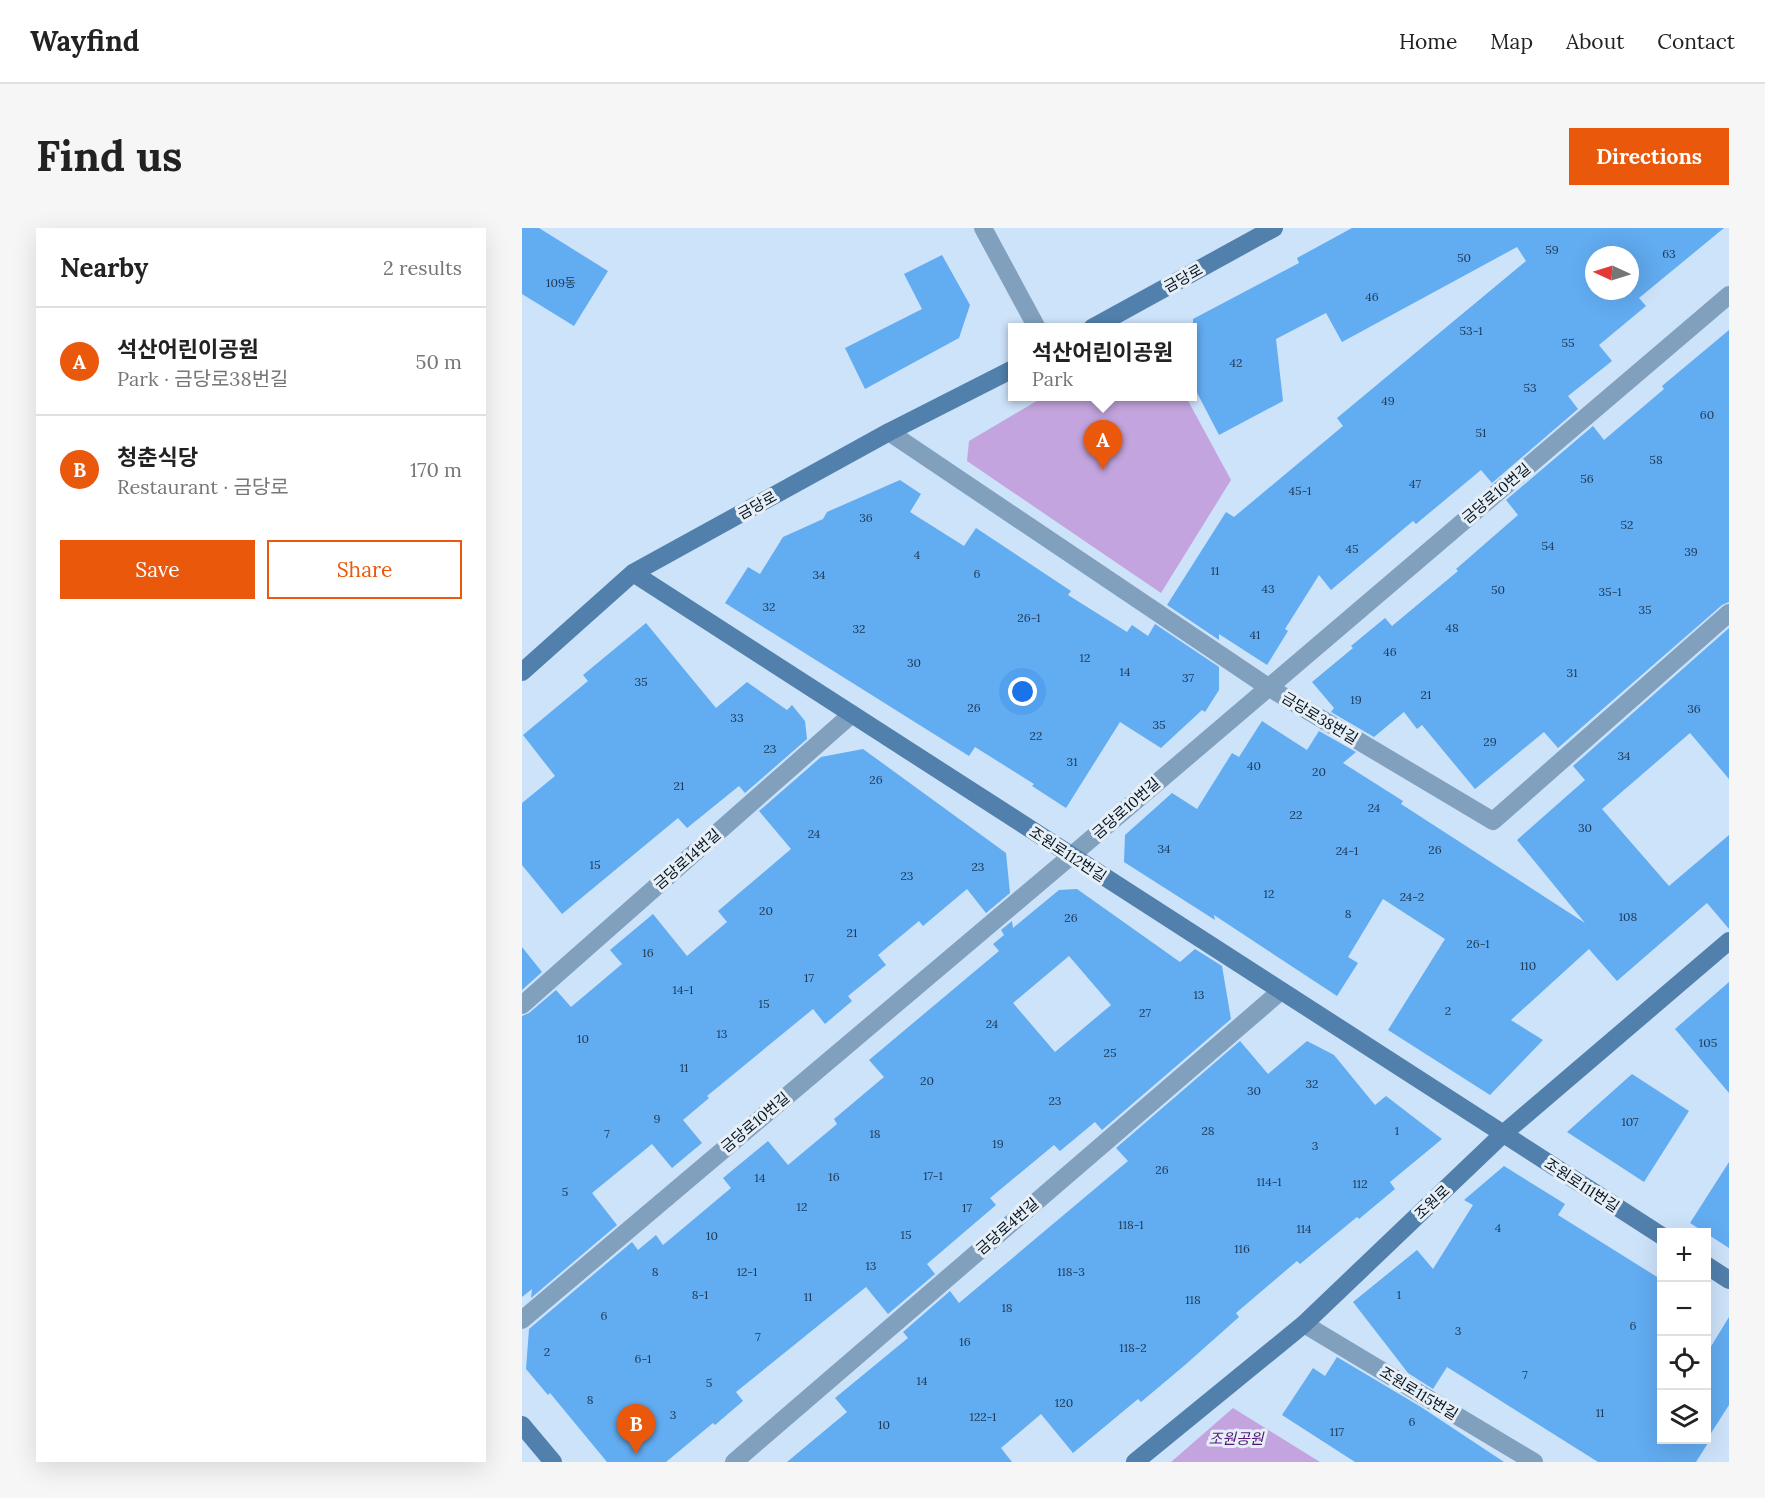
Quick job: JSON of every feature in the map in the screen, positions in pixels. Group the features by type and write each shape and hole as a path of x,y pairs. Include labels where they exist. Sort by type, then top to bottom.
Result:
{"street":[{"path":"983,228 1035,323"},
{"name":"금당로","path":"1099,323 1274,228"},
{"name":"금당로10번길","path":"522,1320 1729,296"},
{"name":"금당로","path":"522,672 633,573 889,432 1008,372"},
{"name":"금당로38번길","path":"889,432 1268,687 1493,821 1729,613"},
{"name":"조원로112번길","path":"633,573 1503,1134"},
{"name":"금당로14번길","path":"522,1005 852,714"},
{"name":"조원로","path":"1135,1462 1304,1324 1503,1134 1729,940"},
{"name":"금당로4번길","path":"734,1462 1281,991"},
{"name":"조원로111번길","path":"1503,1134 1657,1233"},
{"path":"1711,1268 1729,1280"},
{"name":"조원로115번길","path":"1304,1324 1534,1462"},
{"path":"522,1425 553,1462"}],"green space":[{"path":"1037,401 1188,401 1231,480 1161,593 967,461 969,441"},
{"name":"조원공원","path":"1233,1408 1320,1462 1171,1462"}],"building":[{"path":"522,228 539,228 608,271 574,326 522,294"},
{"path":"1352,228 1724,228 1639,298 1646,306 1599,345 1612,361 1568,396 1578,409 1492,483 1481,470 1416,524 1413,521 1331,590 1319,575 1285,629 1288,631 1267,665 1219,634 1219,640 1167,605 1226,512 1234,517 1343,426 1337,418 1526,261 1517,247 1342,342 1326,313 1276,339 1283,401 1219,435 1197,393 1197,323 1193,323 1193,319 1299,263 1297,258"},
{"path":"942,255 970,305 959,338 865,389 845,348 922,309 904,274"},
{"path":"1729,330 1729,602 1722,605 1558,748 1544,732 1475,789 1422,725 1417,729 1404,712 1374,737 1331,712 1334,708 1312,682 1385,618 1392,626 1458,571 1456,569 1518,515 1506,500 1593,426 1604,440 1664,389 1662,386"},
{"path":"900,480 921,494 910,512 964,546 976,528 1071,591 1068,595 1127,632 1132,625 1148,636 1155,624 1219,667 1219,690 1205,712 1202,710 1161,748 1120,722 1066,808 1032,786 1034,784 975,747 969,756 725,603 748,567 760,574 783,537 823,519 827,512"},
{"path":"646,623 716,708 747,682 787,710 792,705 805,721 807,739 745,793 739,786 687,828 678,818 562,914 522,865 522,803 555,776 523,735 588,681 583,675"},
{"path":"1729,628 1729,779 1690,733 1602,809 1669,886 1729,835 1729,929 1707,903 1617,981 1589,949 1511,1020 1543,1040 1490,1095 1388,1030 1445,939 1383,899 1348,957 1358,963 1337,996 1214,915 1215,920 1124,862 1125,835 1172,793 1197,809 1232,753 1239,757 1262,721 1307,750 1319,731 1356,752 1343,763 1403,801 1401,804 1585,923 1517,840 1585,780 1573,766"},
{"path":"863,749 1006,853 1010,893 986,913 967,889 923,926 919,921 878,955 886,965 848,996 852,1001 825,1024 813,1009 707,1096 709,1098 683,1120 702,1143 672,1168 652,1144 592,1193 617,1225 531,1298 532,1289 522,1297 522,1016 529,1013 556,990 571,1007 622,964 610,950 653,914 687,956 727,922 718,911 791,849 759,811 821,757"},
{"path":"1077,889 1180,962 1195,949 1222,966 1231,1019 1102,1130 1095,1122 1060,1151 1054,1145 990,1198 996,1205 927,1264 935,1274 888,1314 866,1287 736,1392 743,1401 666,1462 607,1462 550,1393 548,1395 526,1369 529,1329 632,1242 638,1250 656,1235 663,1245 731,1188 723,1178 768,1141 788,1165 837,1124 834,1119 884,1077 869,1060 999,951 993,944 1004,935 1001,930 1012,921 1013,928 1059,890","holes":["1069,956 1111,1005 1055,1052 1013,1003"]},
{"path":"522,947 542,972 522,990"},
{"path":"1729,982 1729,1093 1675,1029"},
{"path":"1240,1041 1268,1074 1307,1041 1334,1055 1375,1105 1386,1096 1442,1139 1390,1182 1395,1189 1300,1264 1297,1261 1236,1313 1239,1317 1185,1365 1141,1402 1138,1399 1073,1453 1041,1414 1001,1448 1012,1462 787,1462 847,1412 835,1398 908,1338 903,1332 950,1291 959,1303 1128,1161 1116,1148"},
{"path":"1632,1074 1689,1111 1644,1182 1567,1132"},
{"path":"1729,1162 1729,1248 1711,1236 1711,1228 1698,1228 1690,1223"},
{"path":"1504,1166 1565,1204 1558,1215 1657,1277 1657,1444 1707,1444 1696,1462 1598,1462 1447,1367 1433,1389 1408,1373 1353,1302 1417,1250 1433,1269 1473,1205 1464,1200"},
{"path":"1729,1317 1729,1405 1711,1433 1711,1346"},
{"path":"1337,1357 1421,1407 1504,1462 1355,1462 1282,1415 1313,1368 1325,1376"}],"place":[{"name":"석산어린이공원","path":"1103,470"},
{"name":"청춘식당","path":"636,1454"}]}
